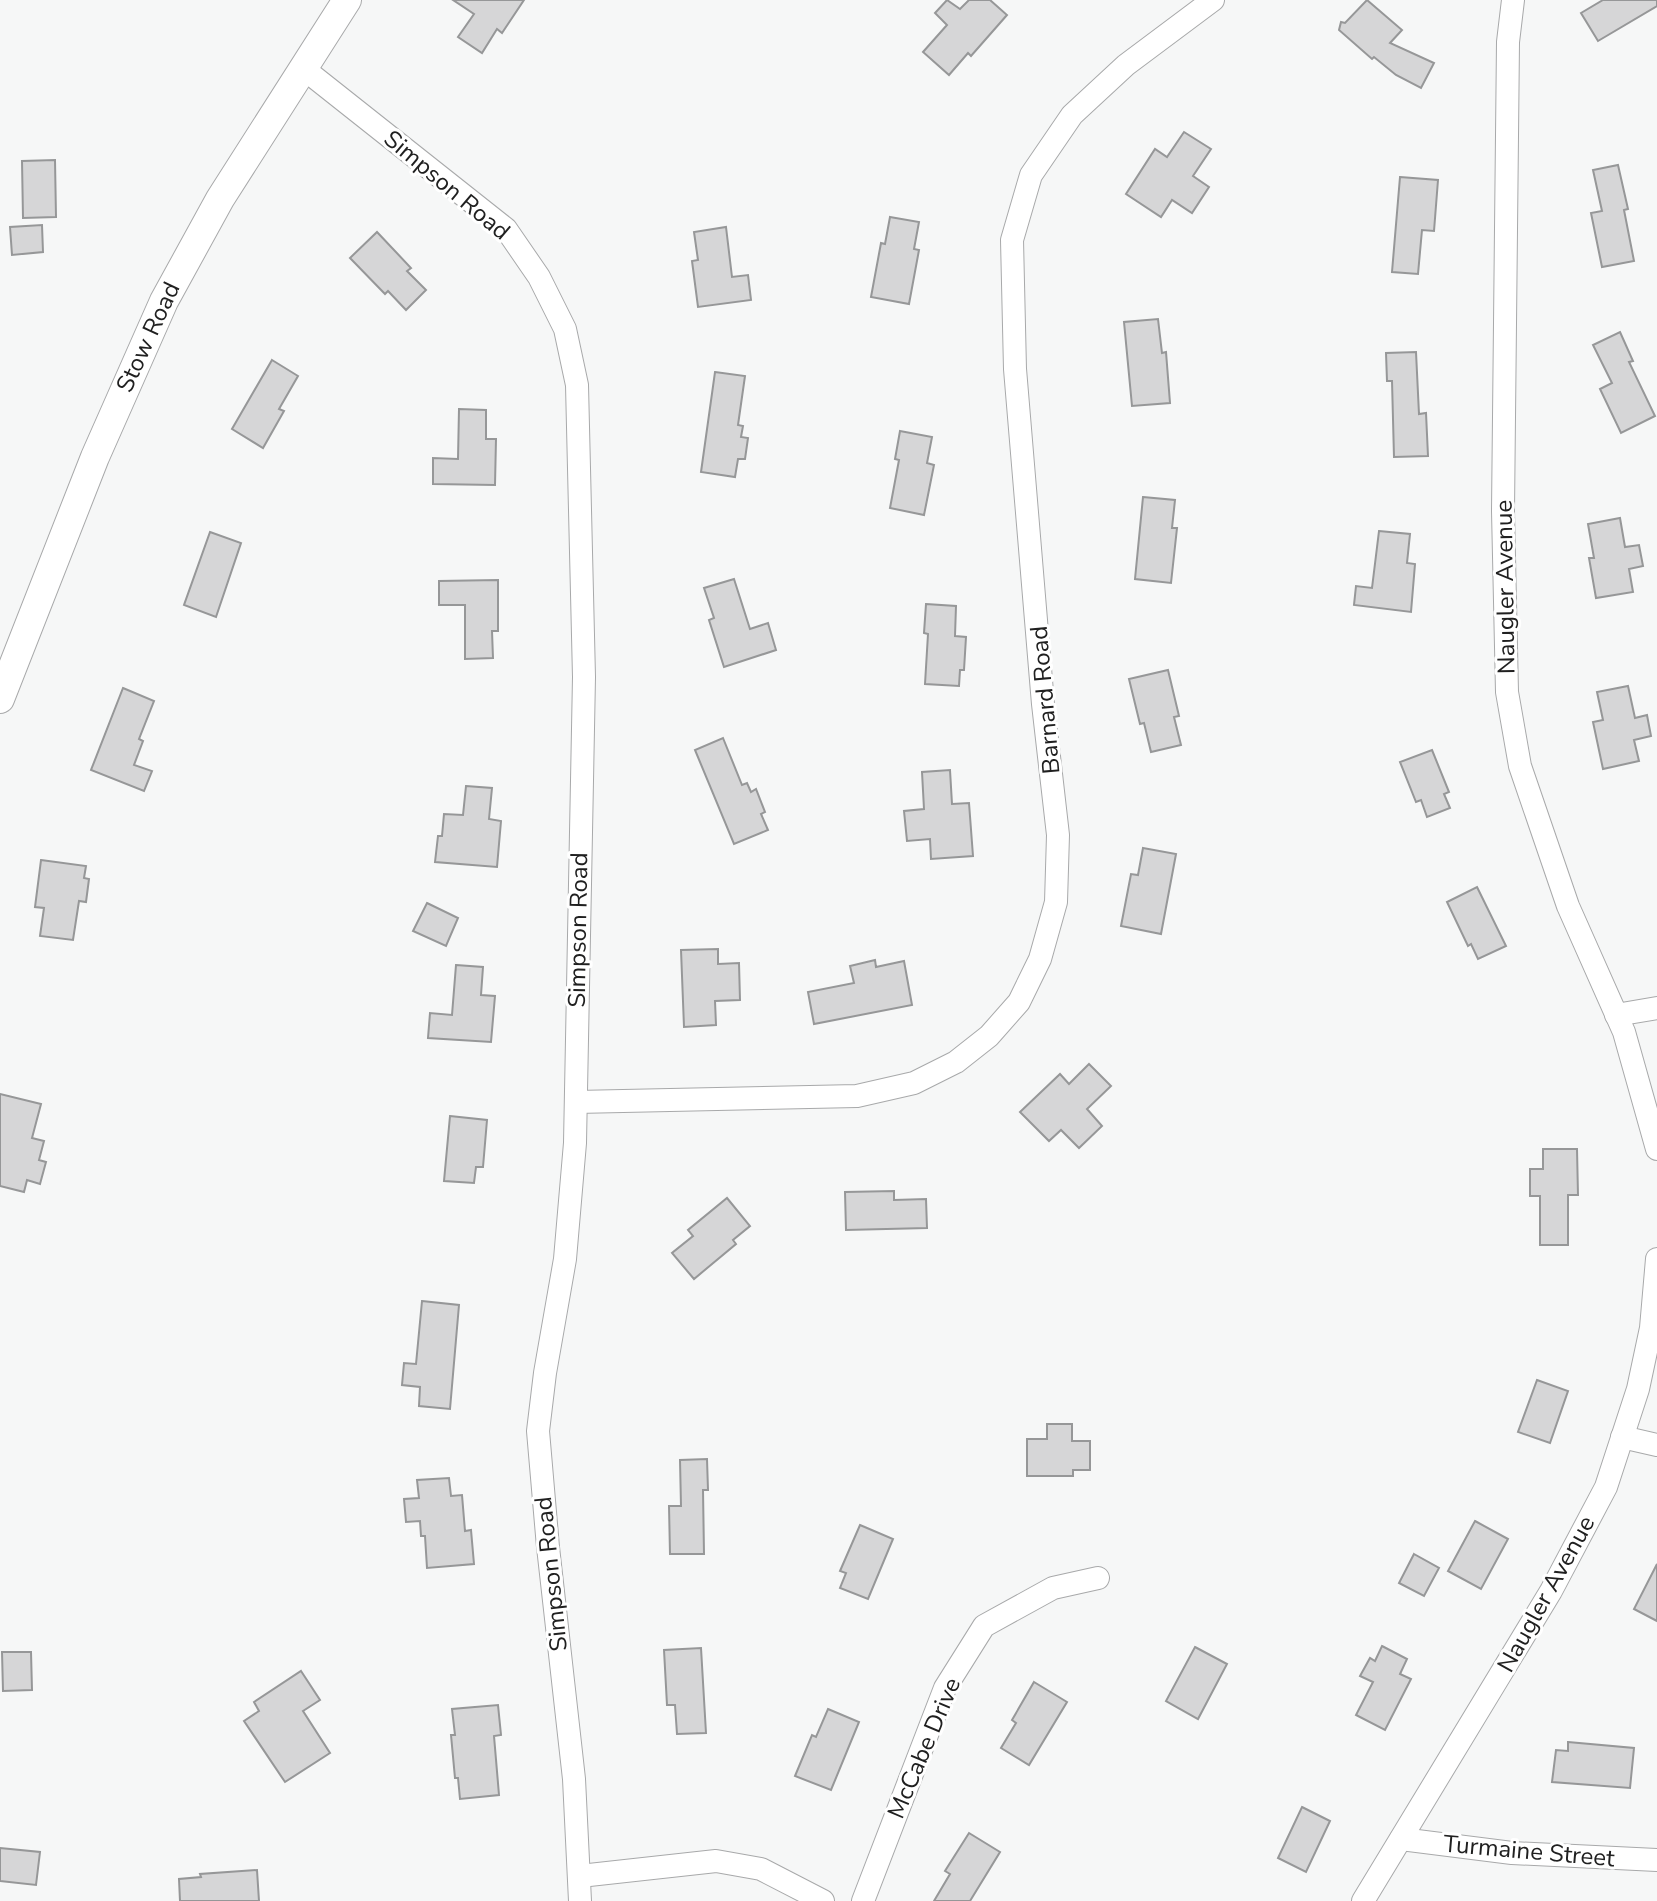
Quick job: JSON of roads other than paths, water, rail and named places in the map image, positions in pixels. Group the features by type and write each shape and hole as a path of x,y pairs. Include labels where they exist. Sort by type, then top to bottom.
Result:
{"street":[{"name":"Stow Road","path":"0,699 95,457 164,301 220,199 347,0"},
{"name":"Barnard Road","path":"576,1102 857,1096 914,1083 956,1062 989,1036 1019,1002 1040,959 1056,902 1058,835 1043,704 1015,369 1012,240 1031,175 1072,115 1126,65 1213,0"},
{"name":"Naugler Avenue","path":"1513,0 1508,42 1503,511 1507,692 1520,766 1568,906 1624,1032 1657,1149"},
{"name":"Simpson Road","path":"304,69 506,229 539,277 565,329 577,385 584,619 576,1102 569,1230 538,1431 546,1533 574,1779 580,1901"},
{"path":"1616,1015 1657,1008"},
{"name":"Naugler Avenue","path":"1363,1901 1551,1591 1606,1487 1638,1389 1651,1328 1657,1259"},
{"path":"1622,1437 1657,1445"},
{"name":"McCabe Drive","path":"863,1901 945,1688 984,1626 1053,1588 1098,1578"},
{"name":"Turmaine Street","path":"1401,1839 1512,1853 1657,1860"},
{"path":"580,1876 716,1861 761,1869 823,1901"}]}
